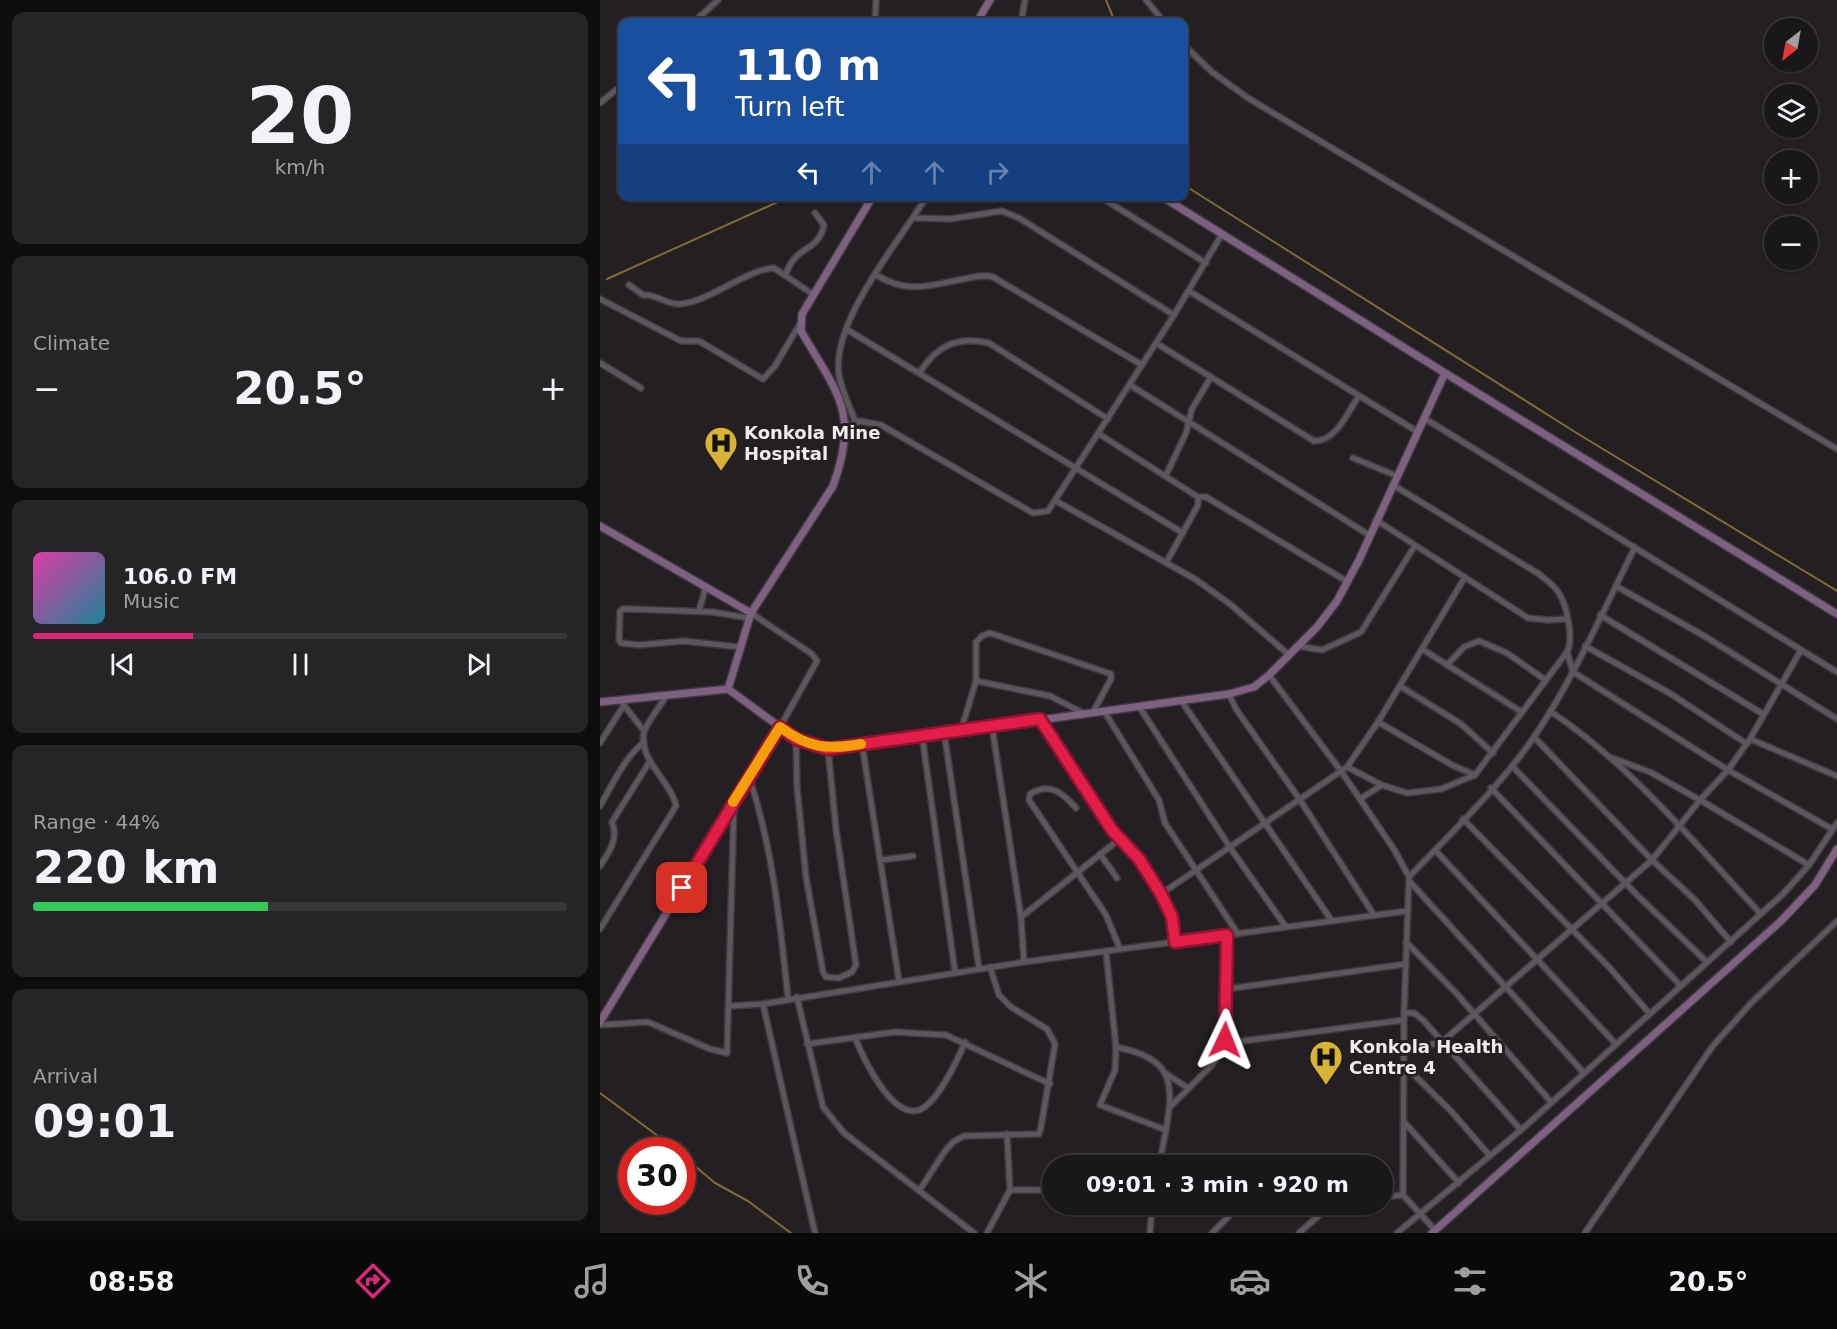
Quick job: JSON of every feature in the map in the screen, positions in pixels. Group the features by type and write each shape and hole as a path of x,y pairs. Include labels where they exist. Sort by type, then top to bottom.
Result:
{"street":[{"path":"698,18 718,0"},
{"path":"876,0 876,18"},
{"path":"979,18 990,0"},
{"path":"1022,18 1025,0"},
{"path":"1146,0 1161,18"},
{"path":"1188,49 1212,72 1248,98 1837,449"},
{"path":"600,103 618,88"},
{"path":"728,689 749,616 833,486 841,464 846,426 839,393 801,331 801,322 802,314 870,201"},
{"path":"856,423 840,375 839,350 855,306 924,201"},
{"path":"1107,201 1206,263"},
{"path":"1169,201 1837,614"},
{"path":"914,218 950,219 1002,211 1019,218 1174,315"},
{"path":"786,274 794,256 812,246 822,231 824,225 815,213"},
{"path":"846,426 856,423 881,424 1033,513 1048,511 1174,315 1222,234"},
{"path":"629,285 643,295 651,294 677,304 702,297 766,268 774,268 814,295"},
{"path":"876,275 906,288 993,276 1142,365"},
{"path":"1189,291 1418,432"},
{"path":"600,299 681,341 699,341 763,379 775,366 801,322"},
{"path":"846,329 1183,533"},
{"path":"920,372 940,347 974,340 989,343 1108,419"},
{"path":"1156,343 1314,441 1324,441 1331,436 1358,397"},
{"path":"600,363 641,388"},
{"path":"600,702 622,702 728,689 796,739 828,749 1040,719 1182,702 1254,687 1269,675 1328,614 1348,582 1445,373"},
{"path":"1166,475 1190,421 1192,410 1211,377"},
{"path":"1130,385 1369,535"},
{"path":"1424,418 1837,672"},
{"path":"1099,434 1198,497 1206,497 1348,582"},
{"path":"1353,458 1397,477"},
{"path":"1347,767 1382,785 1407,793 1425,793 1441,789 1475,775 1493,753 1520,711 1566,652 1571,632 1561,595 1539,574 1393,485"},
{"path":"1166,563 1198,505 1198,497"},
{"path":"1056,501 1213,591 1289,655"},
{"path":"1376,520 1414,547 1528,618 1548,621 1566,619"},
{"path":"600,526 706,586 749,616 812,654 817,661 780,727 600,1024"},
{"path":"1297,646 1322,650 1361,632 1414,547"},
{"path":"1635,547 1573,672 1534,737 1512,766 1410,880 1404,1016 1403,1195 1433,1231 1788,915 1815,885 1837,849"},
{"path":"1161,894 1347,767 1378,722 1465,577"},
{"path":"699,611 706,586"},
{"path":"1616,586 1657,608 1837,719"},
{"path":"740,647 683,641 625,645 619,640 622,609 699,611 749,616"},
{"path":"1600,615 1763,714"},
{"path":"961,730 976,681 976,642 982,636 990,633 1111,674 1111,679 1093,712"},
{"path":"1447,665 1464,647 1479,641 1507,653 1544,679"},
{"path":"1586,646 1671,694 1748,742 1837,776"},
{"path":"1422,649 1520,711"},
{"path":"1405,1053 1443,1041 1570,928 1652,860 1678,825 1728,770 1748,742 1801,650"},
{"path":"1566,652 1579,658"},
{"path":"1566,652 1573,672 1728,770 1832,830"},
{"path":"1269,675 1341,771 1395,851 1410,880 1504,987 1584,1073"},
{"path":"976,681 1050,696 1085,714"},
{"path":"1400,686 1461,724 1493,753"},
{"path":"1229,694 1236,709 1300,800 1374,915"},
{"path":"600,929 676,806 650,761 644,742 644,730 666,696"},
{"path":"622,702 644,730"},
{"path":"600,743 622,702"},
{"path":"1182,702 1332,921"},
{"path":"1140,708 1230,849 1286,927"},
{"path":"1104,711 1159,800 1165,823 1238,934"},
{"path":"1550,711 1611,758 1761,913"},
{"path":"1040,719 1112,830 1139,859 1161,894 1172,917 1175,942"},
{"path":"1378,722 1452,765 1475,775"},
{"path":"992,726 1021,917 1024,962"},
{"path":"944,732 979,968"},
{"path":"922,735 956,972"},
{"path":"1534,737 1652,860 1695,900 1731,942"},
{"path":"796,739 797,787 810,907 823,972 826,977 832,979 852,972 856,965 836,829 828,749"},
{"path":"600,806 631,756 644,742"},
{"path":"862,744 899,981"},
{"path":"1611,758 1650,772 1809,865"},
{"path":"600,866 614,843 616,835 612,822 650,761"},
{"path":"1512,766 1707,962"},
{"path":"749,777 765,832 788,998"},
{"path":"1360,799 1382,785"},
{"path":"1076,808 1051,788 1044,787 1030,794 1029,800 1106,915 1120,949"},
{"path":"1491,788 1681,986"},
{"path":"600,1024 648,1022 724,1054 729,1049 734,801"},
{"path":"1463,819 1570,928 1649,1013"},
{"path":"1397,1233 1521,1130 1615,1043 1731,942 1798,879 1837,823"},
{"path":"1021,917 1120,838"},
{"path":"1435,850 1615,1043"},
{"path":"1100,854 1117,878"},
{"path":"881,860 913,856"},
{"path":"730,1006 763,1004 788,998 979,968 1407,911"},
{"path":"1585,1233 1712,1047 1751,1003 1837,921"},
{"path":"1172,1105 1212,1065 1227,1042 1227,935"},
{"path":"1406,942 1474,1014 1551,1102"},
{"path":"1106,951 1116,1047 1114,1075 1100,1105 1166,1130"},
{"path":"1227,989 1406,964"},
{"path":"919,1191 953,1142 964,1136 1039,1134 1055,1053 1053,1036 1037,1022 1004,1002 995,989 990,967"},
{"path":"797,997 823,1107 829,1118 844,1133 974,1233"},
{"path":"763,1004 815,1233"},
{"path":"1227,1042 1414,1013 1443,1041 1521,1130"},
{"path":"807,1044 910,1032 946,1035 1050,1084"},
{"path":"855,1038 877,1083 904,1107 914,1110 921,1109 932,1098 957,1061 965,1042"},
{"path":"1116,1047 1141,1052 1165,1073 1188,1088"},
{"path":"1405,1066 1451,1111 1490,1156"},
{"path":"1160,1155 1172,1105 1170,1085 1165,1073"},
{"path":"1404,1123 1459,1183"},
{"path":"987,1233 1010,1190 1007,1134"},
{"path":"1010,1190 1042,1190"},
{"path":"1393,1196 1403,1195"},
{"path":"1150,1233 1151,1215"},
{"path":"1212,1233 1230,1215"},
{"path":"1299,1233 1319,1215"}],"waterway":[{"path":"1106,0 1113,18"},
{"path":"1188,188 1575,432 1837,591"},
{"path":"607,279 780,201"},
{"path":"600,1093 659,1137"},
{"path":"696,1167 715,1183 748,1201 791,1233"}],"slow traffic":[{"path":"733,802 780,727 796,739 828,749 861,744"}],"place":[{"name":"Konkola Mine Hospital","path":"721,472"},
{"name":"Konkola Health Centre 4","path":"1326,1086"}],"route":[{"path":"682,888 780,727 796,739 828,749 1040,719 1112,830 1127,843 1161,894 1172,917 1175,942 1227,935 1225,1040"}]}
